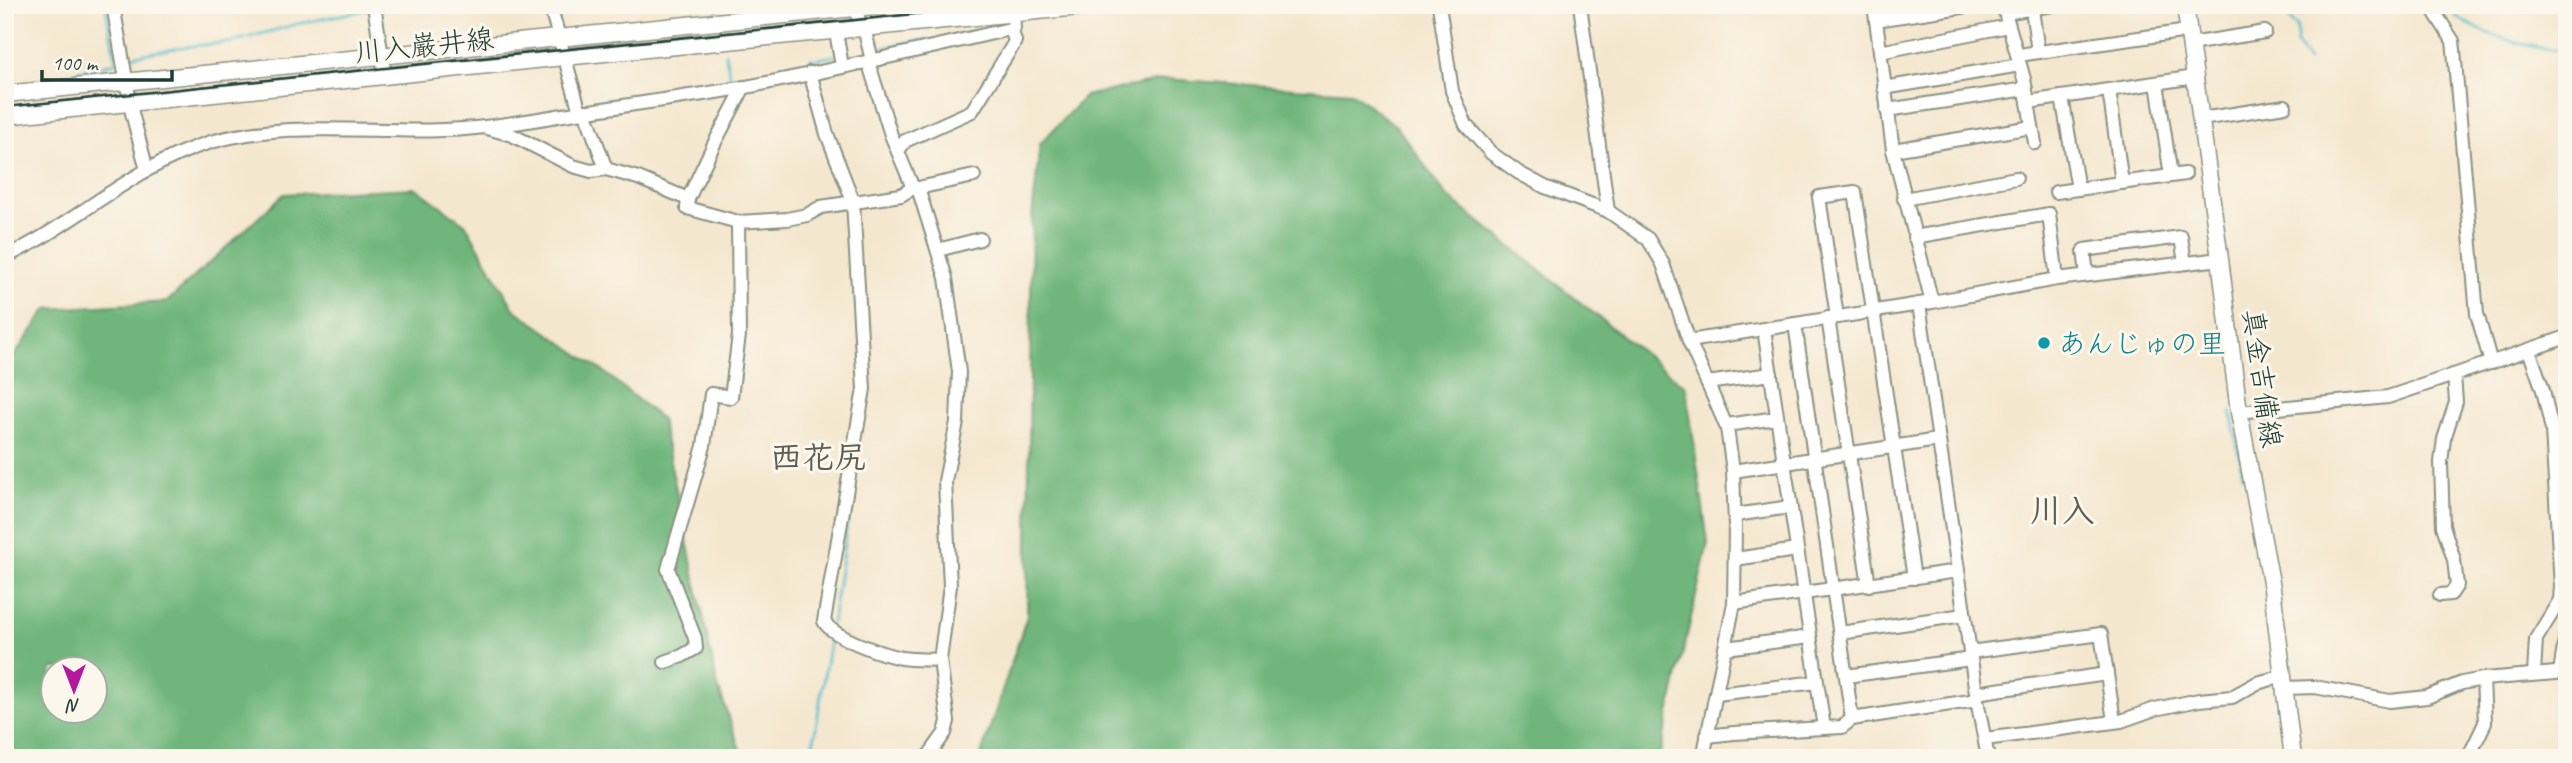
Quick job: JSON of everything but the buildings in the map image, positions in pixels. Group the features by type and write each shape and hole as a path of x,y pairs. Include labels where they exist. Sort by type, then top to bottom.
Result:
{"main road":[{"name":"川入巌井線","path":"5,94 884,5"},
{"name":"川入巌井線","path":"5,116 564,57 863,29 1012,21 1099,5"},
{"name":"真金吉備線","path":"2185,5 2190,78 2201,119 2216,260 2239,412 2272,588 2280,679 2293,758"}],"street":[{"path":"113,5 131,103 147,170"},
{"path":"550,5 582,112 606,169"},
{"path":"1439,5 1451,91 1466,125 1491,153 1519,173 1545,187 1608,211 1636,229 1656,250 1689,341 1726,425 1735,515 1734,603 1703,758"},
{"path":"1580,5 1608,211"},
{"path":"1874,5 1893,150 1914,237 1926,303 1938,440 1988,758"},
{"path":"1876,20 1940,8 1975,5"},
{"path":"2028,57 2008,26 2004,9 2032,9 2050,5"},
{"path":"2430,5 2453,41 2477,314 2491,363"},
{"path":"374,7 385,76"},
{"path":"853,7 863,29 898,152 916,188 937,250 950,299 959,372 957,422 944,481 950,586 940,660 948,721 945,733 927,758"},
{"path":"2032,9 2025,89 2035,143"},
{"path":"5,257 37,242 48,232 72,220 95,202 147,170 210,142 276,131 440,131 484,127 744,87 870,60 1012,21 1013,45 972,111 905,141 898,152"},
{"path":"1880,52 2008,26"},
{"path":"836,32 842,66"},
{"path":"1884,88 2028,57 2186,35 2264,32"},
{"path":"813,72 827,134 856,201 864,388 824,621 830,631 889,655 940,660"},
{"path":"2035,101 2190,78"},
{"path":"2157,83 2171,176"},
{"path":"744,87 713,144 688,199 687,208 738,222 788,219 807,215 821,207 901,195 916,188 974,176"},
{"path":"1887,110 2025,89"},
{"path":"2109,90 2122,183"},
{"path":"2062,97 2078,189"},
{"path":"2201,119 2285,106"},
{"path":"484,127 512,135 573,166 590,171 606,169 638,178 688,199"},
{"path":"1893,150 2032,127"},
{"path":"2056,192 2185,174"},
{"path":"1904,200 2016,178"},
{"path":"1869,585 1849,453 1819,197 1855,192 1913,578"},
{"path":"1914,237 2049,214 2057,279"},
{"path":"665,662 696,648 695,638 668,569 704,446 711,394 731,397 738,335 738,222"},
{"path":"2087,275 2084,250 2181,237 2185,263"},
{"path":"937,250 980,239"},
{"path":"1689,341 2057,279 2216,260"},
{"path":"1795,324 1852,719"},
{"path":"1764,329 1824,728"},
{"path":"2239,412 2388,397 2567,337"},
{"path":"2529,350 2543,390 2552,430 2562,490 2563,537 2562,605 2536,639 2534,674"},
{"path":"1707,383 1771,374"},
{"path":"2440,595 2451,594 2457,585 2454,560 2443,526 2441,462 2445,434 2456,402 2454,375"},
{"path":"1726,425 1777,418"},
{"path":"1732,471 1938,440"},
{"path":"1735,515 1790,507"},
{"path":"1735,559 1797,550"},
{"path":"1734,603 1958,571"},
{"path":"1840,634 1964,615"},
{"path":"1984,739 2114,721 2199,700 2232,697 2258,683 2280,679 2390,701 2427,697 2483,679 2563,672 2567,628"},
{"path":"1846,676 2101,634 2114,721"},
{"path":"1726,648 1810,637"},
{"path":"1707,736 1842,727 1852,719 2107,674"},
{"path":"2469,758 2484,723 2483,679"},
{"path":"1717,694 1817,682"}],"green space":[{"path":"1166,79 1351,92 1396,126 1447,196 1686,387 1708,543 1659,758 980,758 1027,616 1032,218 1040,144 1085,96"},
{"path":"416,188 466,225 514,309 604,372 661,419 718,687 743,758 5,758 5,369 47,309 167,302 284,194"}],"waterway":[{"path":"74,76 79,71 114,63 116,60 105,5"},
{"path":"380,7 391,5"},
{"path":"716,5 717,11"},
{"path":"2278,5 2297,27 2297,44 2308,61"},
{"path":"2444,5 2467,23 2501,38 2538,47 2567,49"},
{"path":"126,57 232,42 297,24 370,9"},
{"path":"875,49 919,40 938,40"},
{"path":"725,53 735,85"},
{"path":"811,60 835,56"},
{"path":"811,58 814,70"},
{"path":"837,143 843,160"},
{"path":"2231,412 2243,475"},
{"path":"832,623 849,512"},
{"path":"811,758 831,633"}],"railway":[{"path":"5,107 1002,5"}],"place":[{"name":"あんじゅの里","path":"2044,343"}],"district":[{"name":"西花尻","path":"818,457"},
{"name":"川入","path":"2062,511"}]}
